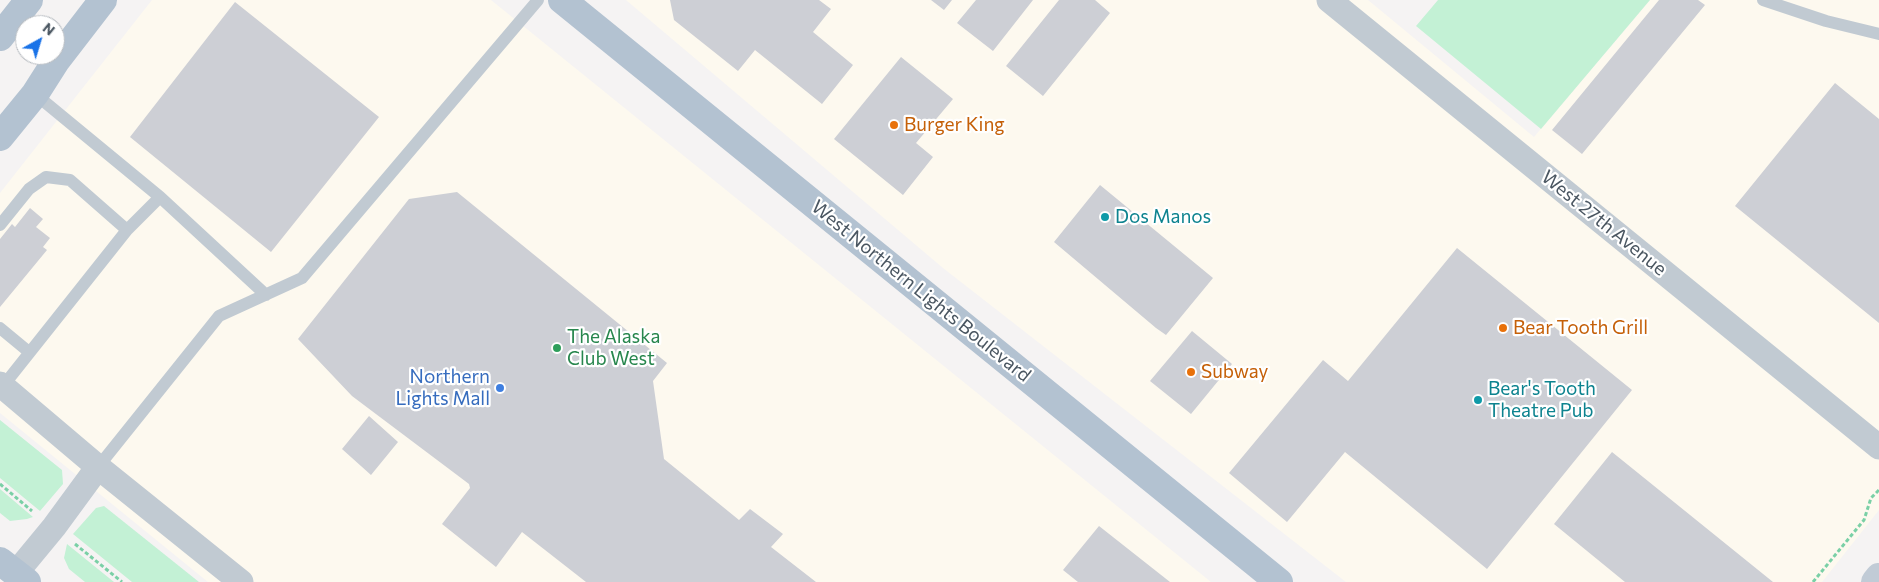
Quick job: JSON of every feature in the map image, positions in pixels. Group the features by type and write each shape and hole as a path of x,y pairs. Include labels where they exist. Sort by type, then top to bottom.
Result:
{"main road":[{"path":"0,37 29,0"},
{"path":"0,136 34,94 56,61 103,0"},
{"name":"West Northern Lights Boulevard","path":"562,0 1280,582"},
{"path":"1875,582 1879,577"}],"street":[{"name":"West 27th Avenue","path":"1329,0 1879,447"},
{"path":"1,385 98,468 241,582"},
{"path":"14,572 54,527 98,468"}],"lane":[{"path":"98,468 219,316 302,278 538,0"},
{"path":"1763,0 1818,18 1879,34"},
{"path":"34,94 160,197 266,295"},
{"path":"0,225 29,189 46,177 70,180 127,230"},
{"path":"1,385 127,230 160,197"},
{"path":"0,328 28,352"}],"path":[{"path":"1813,582 1864,520 1871,498 1879,490"}],"shaded area":[{"path":"152,0 491,0 1211,582 208,582 0,413 0,193"},
{"path":"626,0 1368,0 1534,137 1650,0 1879,0 1879,510 1822,582 1346,582 943,268"}],"green space":[{"path":"1438,0 1650,0 1541,129 1416,26"},
{"path":"0,420 62,470 63,484 40,511 0,478"},
{"path":"0,489 33,517 10,521 0,513"},
{"path":"104,506 199,582 132,582 73,534 96,508"},
{"path":"67,544 114,582 85,582 69,569 64,558"}],"building":[{"path":"670,0 819,0 831,9 813,32 853,65 822,104 755,50 738,71 674,20"},
{"path":"931,0 952,0 944,10"},
{"path":"976,0 1033,0 993,51 957,23"},
{"path":"1059,0 1095,0 1110,13 1043,96 1006,66"},
{"path":"1659,0 1698,0 1705,5 1582,154 1552,130"},
{"path":"235,2 379,117 271,252 130,137"},
{"path":"901,57 953,99 916,143 933,157 903,195 834,139"},
{"path":"1835,83 1879,119 1879,323 1735,206"},
{"path":"1100,185 1213,278 1166,335 1054,242"},
{"name":"Northern Lights Mall","path":"457,192 667,363 653,381 664,459 739,520 750,509 783,534 771,547 816,582 586,582 522,532 496,567 442,524 470,488 469,484 352,396 298,339 409,199"},
{"path":"30,208 43,219 36,227 50,238 43,247 47,250 0,307 0,239 12,224 15,227"},
{"path":"1457,248 1632,390 1487,569 1345,452 1287,522 1229,473 1323,360 1348,381"},
{"name":"Subway","path":"1192,331 1232,364 1191,414 1150,381"},
{"path":"369,416 398,442 371,475 342,449"},
{"path":"1612,452 1773,582 1625,582 1554,524"},
{"path":"1099,526 1170,582 1078,582 1063,570"}],"place":[{"name":"Burger King","path":"894,125"},
{"name":"Dos Manos","path":"1105,217"},
{"name":"Bear Tooth Grill","path":"1503,328"},
{"name":"The Alaska Club West","path":"557,348"},
{"name":"Subway","path":"1191,372"},
{"name":"Northern Lights Mall","path":"500,388"},
{"name":"Bear's Tooth Theatre Pub","path":"1478,400"}]}
